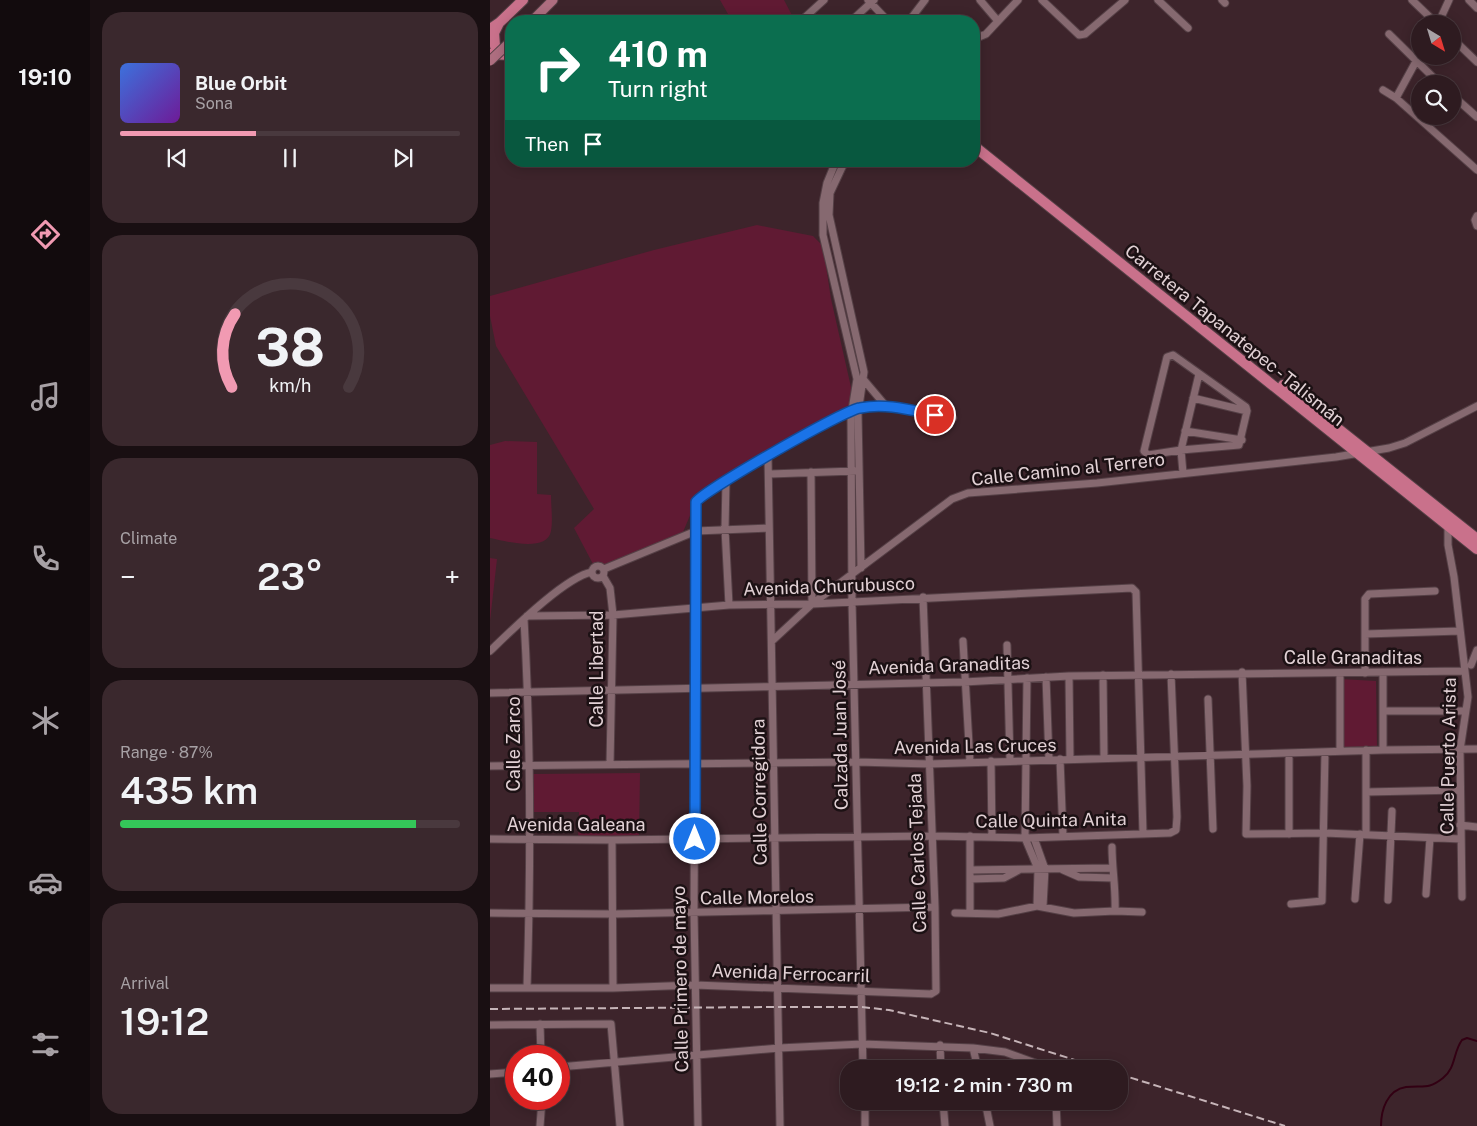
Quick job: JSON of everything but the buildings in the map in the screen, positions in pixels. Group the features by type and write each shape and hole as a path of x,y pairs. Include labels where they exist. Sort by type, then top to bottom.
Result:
{"highway":[{"path":"492,52 493,25 523,0"},
{"path":"492,52 505,49"},
{"path":"492,52 505,54"},
{"name":"Carretera Tapanatepec - Talismán","path":"980,143 1361,452 1477,549"},
{"name":"Carretera Tapanatepec - Talismán","path":"980,151 1361,452 1477,539"}],"main road":[{"path":"538,15 553,0"},
{"path":"492,52 505,44"}],"street":[{"path":"807,15 824,0"},
{"path":"914,15 925,0"},
{"path":"980,0 997,20"},
{"path":"980,36 986,34 997,20 1018,0"},
{"path":"1042,0 1079,36 1086,34 1125,0"},
{"path":"1158,0 1188,28"},
{"path":"1412,0 1428,15"},
{"path":"1442,15 1449,0"},
{"path":"1469,0 1477,8"},
{"path":"857,15 871,1 883,15"},
{"path":"1389,34 1411,51"},
{"path":"1461,47 1477,62"},
{"path":"1396,98 1414,65"},
{"path":"1425,65 1433,75"},
{"path":"1383,90 1396,98 1477,170"},
{"path":"1461,103 1477,117"},
{"path":"834,167 827,183 823,203 823,235 861,379 886,405"},
{"path":"841,167 830,193 829,215 861,379 857,404 861,568"},
{"path":"1173,355 1199,374 1246,407 1248,411 1242,440 1237,446 1148,454 1144,451 1167,357 1173,355"},
{"path":"1183,472 1181,450 1199,374"},
{"path":"1193,398 1248,411"},
{"path":"729,605 725,528 726,481 851,410 857,404 886,405 953,418"},
{"name":"Calle Camino al Terrero","path":"772,641 812,604 952,499 968,493 1097,483 1361,452 1405,443 1477,406"},
{"name":"Calzada Juan José","path":"851,410 852,602 857,762 857,837 863,991 863,1060"},
{"path":"1185,431 1242,440"},
{"name":"Calle Corregidora","path":"768,457 770,474 771,685 775,763 780,1126"},
{"path":"770,474 860,471"},
{"path":"811,472 812,604"},
{"name":"Calle Primero de mayo","path":"698,1126 694,913 696,502 726,481"},
{"name":"Calle Puerto Arista","path":"1448,526 1448,545 1454,577 1468,697 1460,750 1459,790 1462,897"},
{"path":"490,651 525,618 580,575 592,572 597,578 604,573 696,531 725,528 769,528"},
{"name":"Calle Libertad","path":"604,573 610,588 613,615 610,764"},
{"name":"Avenida Churubusco","path":"525,618 613,615 729,605 812,604 1132,588 1136,592 1138,675"},
{"path":"1365,673 1365,598 1370,594 1435,591"},
{"name":"Calle Carlos Tejada","path":"922,597 927,681 937,987"},
{"name":"Calle Zarco","path":"525,618 528,693 529,838 527,988"},
{"path":"1364,634 1460,631"},
{"path":"963,641 970,762"},
{"path":"1007,645 1010,761"},
{"path":"1463,662 1474,667 1477,650"},
{"name":"Calle Granaditas","path":"1171,674 1464,671"},
{"path":"1242,672 1246,834 1325,833 1461,839"},
{"path":"1340,673 1340,751"},
{"path":"1383,673 1383,750"},
{"path":"1171,674 1174,756"},
{"name":"Avenida Granaditas","path":"490,693 927,681 964,682 1069,676 1171,674"},
{"path":"1103,675 1104,758"},
{"path":"1138,675 1144,834"},
{"path":"1069,676 1070,759"},
{"path":"1046,677 1049,760"},
{"path":"1027,678 1025,838 1041,870"},
{"path":"1208,699 1208,755 1213,829"},
{"path":"1383,711 1465,711"},
{"name":"Avenida Las Cruces","path":"490,766 857,762 929,764 1366,750 1477,749"},
{"path":"1355,899 1363,834 1366,750"},
{"path":"1292,904 1322,901 1325,833 1325,752"},
{"path":"1288,753 1289,834"},
{"name":"Calle Quinta Anita","path":"932,836 1034,838 1170,833 1176,830 1174,756"},
{"path":"1060,759 1062,836"},
{"path":"991,761 992,837"},
{"path":"1366,792 1459,790"},
{"path":"1388,900 1392,811"},
{"path":"1460,825 1477,827"},
{"name":"Avenida Galeana","path":"490,838 612,840 932,836"},
{"path":"970,836 970,912"},
{"path":"1034,838 1041,870 1040,906"},
{"path":"1426,894 1430,838"},
{"path":"612,840 613,988"},
{"path":"1112,847 1112,868 1116,895 1114,911"},
{"path":"970,870 1112,868"},
{"path":"1060,869 1079,877 1114,878"},
{"path":"970,879 1004,878 1019,870"},
{"path":"955,913 998,914 1040,906 1074,913 1142,912"},
{"name":"Calle Morelos","path":"490,913 613,914 935,908"},
{"name":"Avenida Ferrocarril","path":"490,988 613,988 695,985 778,986 931,994 937,987"},
{"path":"540,1024 541,1045"},
{"path":"490,1025 611,1024 620,1126"},
{"path":"570,1066 779,1048 862,1044 940,1045 973,1048 1005,1052 1027,1060"},
{"path":"940,1045 941,1060"},
{"path":"973,1048 976,1060"},
{"path":"490,1074 505,1073"},
{"path":"540,1126 541,1110"},
{"path":"865,1110 865,1126"},
{"path":"944,1110 945,1126"},
{"path":"987,1110 990,1126"},
{"path":"1056,1110 1057,1126"}],"shaded area":[{"path":"720,0 784,0 792,15 729,15"},
{"path":"757,225 813,236 823,246 831,299 853,396 846,416 763,461 694,506 683,532 608,567 593,564 574,528 594,509 496,346 490,316 490,296 654,250"},
{"path":"505,441 537,442 537,494 551,495 551,531 548,538 542,542 525,544 490,538 490,445"},
{"path":"490,558 497,559 490,621"},
{"path":"1340,679 1376,681 1377,749 1340,748"},
{"path":"640,773 639,840 578,840 579,812 533,812 533,774"}],"waterway":[{"path":"1381,1126 1384,1107 1394,1092 1406,1087 1425,1086 1438,1082 1450,1070 1462,1040 1467,1038 1477,1041"}],"railway":[{"path":"490,1009 862,1007 889,1010 990,1033 1075,1060"},
{"path":"1128,1077 1285,1126"}],"route":[{"path":"695,839 696,502 698,498 839,415 851,410 886,405 935,415"}]}
